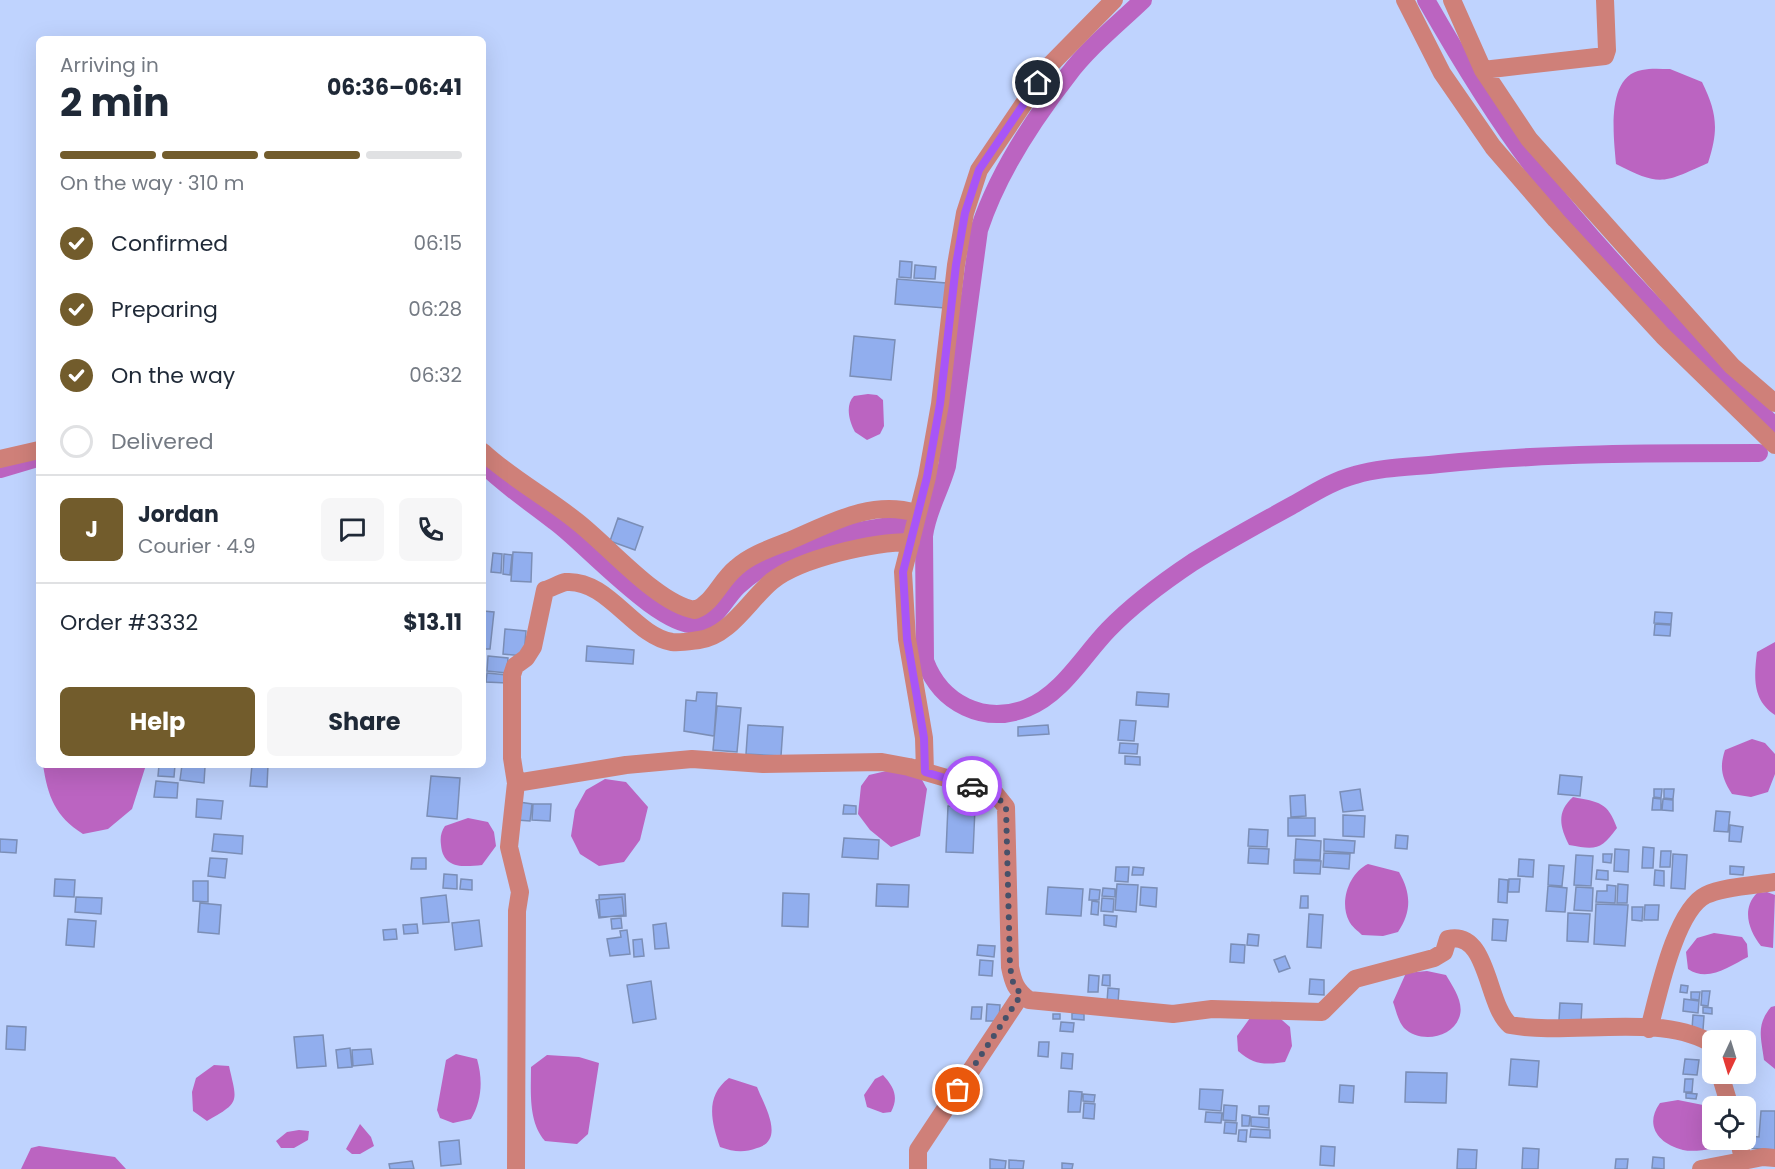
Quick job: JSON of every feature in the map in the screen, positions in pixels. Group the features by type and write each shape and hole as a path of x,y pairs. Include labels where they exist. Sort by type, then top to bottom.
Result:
{"street":[{"path":"925,772 924,738 903,598 903,572 916,513 927,477 940,404 956,265 965,213 979,170 1050,65 1114,0"},
{"path":"1405,0 1442,73 1493,147 1556,220 1663,336 1775,445"},
{"path":"1452,0 1483,70 1529,139 1732,366 1775,403"},
{"path":"1483,70 1605,56 1607,50 1605,0"},
{"path":"0,459 36,451"},
{"path":"486,454 543,499 575,519 667,598 685,609 695,610 712,598 736,567 753,556 835,520 891,509 916,513"},
{"path":"516,1169 517,911 520,892 509,847 516,783 512,758 512,675 515,666 526,658 533,647 545,591 565,582 586,585 601,593 656,636 672,642 699,640 711,637 726,628 745,606 787,570 863,547 911,542"},
{"path":"516,783 627,765 692,759 763,764 882,762 993,792 1006,807 1010,967 1013,982 1021,995 1029,1000 1173,1014 1212,1009 1322,1012 1355,979 1434,958 1444,952 1448,939 1452,938 1464,941 1478,952 1497,1005 1510,1025 1649,1029 1702,1038"},
{"path":"1649,1029 1665,969 1684,915 1695,901 1708,893 1775,882"},
{"path":"918,1169 918,1149 1021,995"},
{"path":"1741,1150 1743,1160"},
{"path":"1701,1169 1743,1160 1775,1158"}],"shaded area":[{"path":"1645,69 1670,69 1702,82 1711,103 1715,121 1714,140 1708,163 1671,178 1653,179 1616,164 1614,109 1622,84 1630,75"},
{"path":"877,395 883,400 884,426 880,434 867,440 855,432 849,408 854,396"},
{"path":"1775,642 1775,715 1758,695 1755,670 1757,652"},
{"path":"1752,739 1765,743 1775,754 1775,774 1768,792 1751,797 1732,794 1723,773 1722,762 1725,750"},
{"path":"44,768 145,768 132,809 108,829 83,834 59,813 47,787"},
{"path":"895,769 921,778 927,789 920,836 891,847 870,830 858,814 861,786 869,775"},
{"path":"605,779 626,782 648,807 640,840 624,862 599,866 580,854 571,836 575,810 586,790"},
{"path":"1573,797 1596,802 1610,813 1617,828 1607,841 1592,848 1569,845 1561,820 1564,808"},
{"path":"468,818 488,822 494,832 496,846 482,865 455,865 446,859 443,853 441,837 445,826"},
{"path":"1368,864 1399,872 1403,880 1408,895 1408,909 1398,932 1383,936 1362,935 1349,921 1345,905 1348,889 1356,874"},
{"path":"1767,892 1775,895 1773,948 1761,946 1748,920 1752,899 1757,893"},
{"path":"1714,933 1742,937 1747,944 1748,957 1711,974 1696,973 1688,969 1686,952 1697,938"},
{"path":"1427,971 1446,975 1457,995 1460,1012 1455,1025 1449,1031 1426,1037 1410,1033 1404,1028 1393,1002 1406,973"},
{"path":"1775,1006 1775,1069 1764,1060 1761,1026 1766,1014 1771,1007"},
{"path":"1275,1014 1290,1027 1292,1046 1285,1062 1260,1063 1238,1051 1237,1036 1250,1018"},
{"path":"456,1054 477,1059 480,1090 471,1119 453,1123 440,1118 437,1110 446,1060"},
{"path":"547,1055 579,1057 599,1063 588,1134 577,1144 545,1141 536,1125 531,1096 531,1067"},
{"path":"214,1065 229,1066 235,1094 231,1105 207,1121 193,1111 192,1092 196,1078"},
{"path":"883,1075 892,1088 895,1102 891,1112 883,1113 867,1107 864,1095 875,1079"},
{"path":"729,1078 757,1087 771,1121 772,1130 766,1144 748,1151 720,1147 714,1128 713,1101 721,1085"},
{"path":"1678,1100 1702,1105 1703,1150 1694,1151 1683,1150 1661,1138 1656,1132 1653,1119 1660,1103"},
{"path":"360,1124 371,1137 374,1146 360,1154 352,1154 346,1149"},
{"path":"309,1131 308,1140 294,1148 281,1148 276,1141 287,1132"},
{"path":"39,1146 115,1157 126,1169 21,1169 31,1148"}],"building":[{"path":"900,261 912,262 911,278 899,277"},
{"path":"915,265 936,267 935,279 914,278"},
{"path":"897,279 946,283 945,308 895,304"},
{"path":"854,336 895,340 891,380 850,376"},
{"path":"618,518 643,527 635,550 610,541"},
{"path":"513,552 532,553 531,582 511,581"},
{"path":"493,553 502,554 501,573 491,572"},
{"path":"504,554 512,555 510,575 503,574"},
{"path":"486,611 494,612 490,649 486,649"},
{"path":"1655,612 1672,613 1671,624 1654,623"},
{"path":"1655,624 1671,625 1670,636 1654,635"},
{"path":"505,629 526,631 524,656 503,654"},
{"path":"587,646 634,650 633,664 586,661"},
{"path":"488,656 508,658 507,673 487,671"},
{"path":"487,673 507,675 507,683 486,682"},
{"path":"697,692 717,693 714,736 684,731 686,700 696,701"},
{"path":"1137,692 1169,694 1168,707 1136,705"},
{"path":"717,706 741,708 737,752 713,750"},
{"path":"1120,720 1136,721 1134,741 1118,740"},
{"path":"748,725 783,727 781,756 746,754"},
{"path":"1048,725 1049,734 1018,736 1018,727"},
{"path":"1120,743 1138,744 1137,754 1119,753"},
{"path":"1125,756 1140,757 1140,765 1125,764"},
{"path":"159,768 175,768 174,777 158,776"},
{"path":"182,768 205,768 204,783 180,780"},
{"path":"252,768 268,768 267,787 250,786"},
{"path":"1560,775 1582,777 1580,796 1558,794"},
{"path":"431,776 460,778 457,819 427,816"},
{"path":"156,781 178,783 177,798 154,797"},
{"path":"1360,789 1363,810 1343,812 1340,792"},
{"path":"1654,789 1662,789 1661,798 1654,797"},
{"path":"1664,789 1674,789 1673,799 1664,798"},
{"path":"1305,795 1306,816 1291,817 1290,796"},
{"path":"1653,798 1661,799 1661,810 1652,810"},
{"path":"197,799 223,801 221,819 196,817"},
{"path":"1663,799 1673,800 1673,811 1662,810"},
{"path":"519,802 532,804 530,821 517,820"},
{"path":"533,804 551,804 550,821 532,820"},
{"path":"844,805 856,806 856,814 843,814"},
{"path":"948,806 975,808 973,853 946,852"},
{"path":"1716,811 1730,812 1728,832 1714,831"},
{"path":"1343,815 1365,816 1364,837 1343,836"},
{"path":"1288,818 1315,818 1315,836 1288,836"},
{"path":"1730,825 1743,827 1741,842 1729,841"},
{"path":"1249,829 1268,830 1267,847 1248,846"},
{"path":"214,834 243,836 242,854 212,851"},
{"path":"1396,835 1408,836 1407,849 1395,848"},
{"path":"844,838 879,840 878,859 842,857"},
{"path":"0,839 17,840 16,853 0,852"},
{"path":"1296,839 1321,841 1320,860 1295,859"},
{"path":"1324,839 1355,841 1354,853 1324,851"},
{"path":"1643,847 1654,848 1653,868 1642,868"},
{"path":"1249,848 1269,849 1268,864 1248,863"},
{"path":"1615,849 1629,850 1628,872 1614,871"},
{"path":"1661,851 1671,851 1670,867 1660,867"},
{"path":"1324,853 1350,854 1349,869 1323,867"},
{"path":"1603,854 1612,854 1611,863 1603,862"},
{"path":"1673,854 1687,855 1685,889 1671,888"},
{"path":"1576,855 1593,856 1591,886 1574,885"},
{"path":"210,858 227,859 225,878 208,876"},
{"path":"412,858 426,858 426,869 411,869"},
{"path":"1519,859 1534,860 1533,877 1518,876"},
{"path":"1294,860 1321,861 1320,874 1294,873"},
{"path":"1549,865 1564,866 1562,886 1548,885"},
{"path":"1730,866 1744,867 1743,875 1730,874"},
{"path":"1116,867 1129,867 1128,882 1115,881"},
{"path":"1133,867 1144,868 1143,875 1132,875"},
{"path":"1597,870 1608,871 1608,880 1596,879"},
{"path":"1655,870 1664,871 1664,886 1654,885"},
{"path":"444,874 457,875 457,889 443,888"},
{"path":"55,879 75,880 74,897 54,896"},
{"path":"461,879 472,880 472,890 460,889"},
{"path":"1499,879 1508,880 1507,903 1498,902"},
{"path":"1509,879 1520,879 1519,892 1508,892"},
{"path":"193,881 208,881 208,902 193,901"},
{"path":"877,884 909,885 908,907 876,906"},
{"path":"1117,884 1138,885 1136,912 1115,910"},
{"path":"1618,884 1628,885 1627,903 1617,903"},
{"path":"1607,885 1616,886 1615,903 1596,902 1597,891 1607,891"},
{"path":"1548,886 1567,888 1565,912 1546,911"},
{"path":"1048,887 1083,889 1081,916 1046,914"},
{"path":"1141,887 1157,888 1156,907 1140,905"},
{"path":"1576,887 1593,888 1592,911 1574,910"},
{"path":"1103,888 1115,889 1115,897 1102,896"},
{"path":"1090,889 1100,890 1099,900 1089,900"},
{"path":"783,893 809,894 808,927 782,926"},
{"path":"625,894 626,916 600,917 599,895"},
{"path":"446,895 449,922 423,924 421,898"},
{"path":"1301,896 1308,896 1308,908 1300,908"},
{"path":"76,897 102,898 101,914 75,912"},
{"path":"622,897 624,915 599,918 596,900"},
{"path":"1102,898 1114,899 1113,912 1101,911"},
{"path":"1092,901 1099,902 1098,915 1091,914"},
{"path":"200,903 221,905 219,934 198,932"},
{"path":"1596,904 1628,905 1625,946 1594,944"},
{"path":"1645,905 1659,905 1658,920 1644,920"},
{"path":"1632,907 1643,907 1642,921 1632,920"},
{"path":"1568,913 1590,914 1588,942 1567,941"},
{"path":"1309,914 1323,915 1321,948 1307,947"},
{"path":"1104,915 1117,916 1116,927 1104,925"},
{"path":"621,918 622,928 612,929 611,919"},
{"path":"68,919 96,921 94,947 66,945"},
{"path":"1493,919 1508,920 1506,941 1492,940"},
{"path":"479,920 482,946 455,950 452,923"},
{"path":"666,923 669,948 655,949 653,925"},
{"path":"417,924 418,933 404,934 403,925"},
{"path":"396,929 397,939 384,940 383,930"},
{"path":"627,930 630,954 610,956 607,939 621,937 620,931"},
{"path":"1248,934 1259,935 1258,946 1247,945"},
{"path":"642,939 644,956 634,957 633,940"},
{"path":"1231,944 1245,945 1244,963 1230,962"},
{"path":"978,945 995,946 994,957 977,955"},
{"path":"1285,956 1290,968 1279,972 1274,960"},
{"path":"980,960 993,961 992,976 979,975"},
{"path":"1089,975 1099,976 1098,992 1088,992"},
{"path":"1103,975 1110,975 1110,986 1102,985"},
{"path":"1310,979 1324,980 1324,995 1309,994"},
{"path":"651,981 656,1019 633,1023 627,985"},
{"path":"1681,985 1688,986 1687,993 1680,992"},
{"path":"1108,988 1119,989 1118,1003 1107,1002"},
{"path":"1702,991 1710,991 1708,1006 1701,1005"},
{"path":"1691,992 1700,992 1699,1000 1691,999"},
{"path":"1684,999 1699,1001 1698,1013 1683,1011"},
{"path":"1560,1003 1582,1004 1581,1022 1559,1020"},
{"path":"987,1004 1000,1005 999,1021 986,1021"},
{"path":"972,1007 982,1007 981,1019 971,1019"},
{"path":"1703,1007 1712,1008 1712,1014 1703,1013"},
{"path":"1072,1013 1084,1014 1084,1020 1072,1019"},
{"path":"1053,1014 1060,1014 1060,1019 1053,1019"},
{"path":"1693,1015 1704,1016 1703,1030 1692,1029"},
{"path":"1061,1022 1074,1023 1073,1032 1060,1031"},
{"path":"7,1026 26,1027 25,1050 6,1049"},
{"path":"323,1035 326,1066 297,1068 294,1037"},
{"path":"1039,1042 1049,1042 1048,1057 1038,1056"},
{"path":"350,1048 352,1067 338,1068 336,1050"},
{"path":"371,1049 373,1064 353,1066 352,1050"},
{"path":"1062,1053 1073,1054 1072,1069 1061,1068"},
{"path":"1511,1059 1539,1061 1537,1087 1509,1085"},
{"path":"1685,1059 1699,1060 1697,1075 1683,1074"},
{"path":"1406,1072 1447,1073 1446,1103 1405,1102"},
{"path":"1685,1079 1693,1079 1692,1092 1684,1092"},
{"path":"1340,1085 1354,1086 1353,1103 1339,1102"},
{"path":"1200,1089 1223,1090 1221,1111 1199,1109"},
{"path":"1069,1091 1082,1092 1080,1112 1068,1112"},
{"path":"1686,1093 1697,1094 1696,1099 1686,1098"},
{"path":"1083,1094 1095,1095 1094,1102 1083,1101"},
{"path":"1084,1103 1095,1104 1094,1119 1083,1118"},
{"path":"1224,1105 1237,1106 1236,1121 1223,1120"},
{"path":"1259,1106 1269,1106 1268,1115 1259,1114"},
{"path":"1761,1111 1775,1111 1775,1150 1756,1149 1756,1137 1759,1137"},
{"path":"1206,1112 1222,1113 1221,1123 1205,1122"},
{"path":"1242,1115 1250,1116 1249,1126 1242,1126"},
{"path":"1251,1117 1269,1118 1269,1128 1251,1126"},
{"path":"1225,1122 1237,1123 1236,1134 1224,1133"},
{"path":"1251,1129 1270,1130 1270,1138 1250,1137"},
{"path":"1239,1130 1247,1130 1246,1142 1238,1141"},
{"path":"459,1140 461,1164 441,1166 439,1142"},
{"path":"1321,1146 1335,1147 1334,1166 1320,1165"},
{"path":"1523,1148 1539,1149 1538,1169 1522,1169"},
{"path":"1458,1149 1477,1150 1476,1169 1457,1169"},
{"path":"1653,1157 1664,1158 1664,1169 1652,1168"},
{"path":"990,1159 1006,1161 1005,1169 990,1169"},
{"path":"1616,1159 1628,1159 1627,1169 1615,1169"},
{"path":"1009,1160 1024,1161 1023,1169 1009,1169"},
{"path":"412,1161 414,1169 390,1169 389,1164"},
{"path":"1062,1163 1073,1164 1072,1169 1062,1169"}],"waterway":[{"path":"1143,0 1085,55 1041,111 995,189 979,230 947,466 928,518 924,536 925,661 932,676 953,699 966,707 995,714 1011,713 1040,702 1071,674 1118,620 1160,585 1229,540 1322,489 1365,472 1479,460 1559,456 1759,453"},
{"path":"1426,0 1489,104 1559,199 1648,300 1775,427"},
{"path":"0,469 36,458"},
{"path":"486,467 567,532 646,601 666,615 685,623 700,624 711,618 738,586 774,561 794,551 837,536 902,525"}],"way so far":[{"path":"958,1090 1021,995 1013,982 1010,967 1006,807 1001,798 993,792 972,786"}],"route":[{"path":"972,786 925,772 924,738 907,639 903,572 916,513 927,477 940,404 956,265 965,213 979,170 1038,83"}]}
